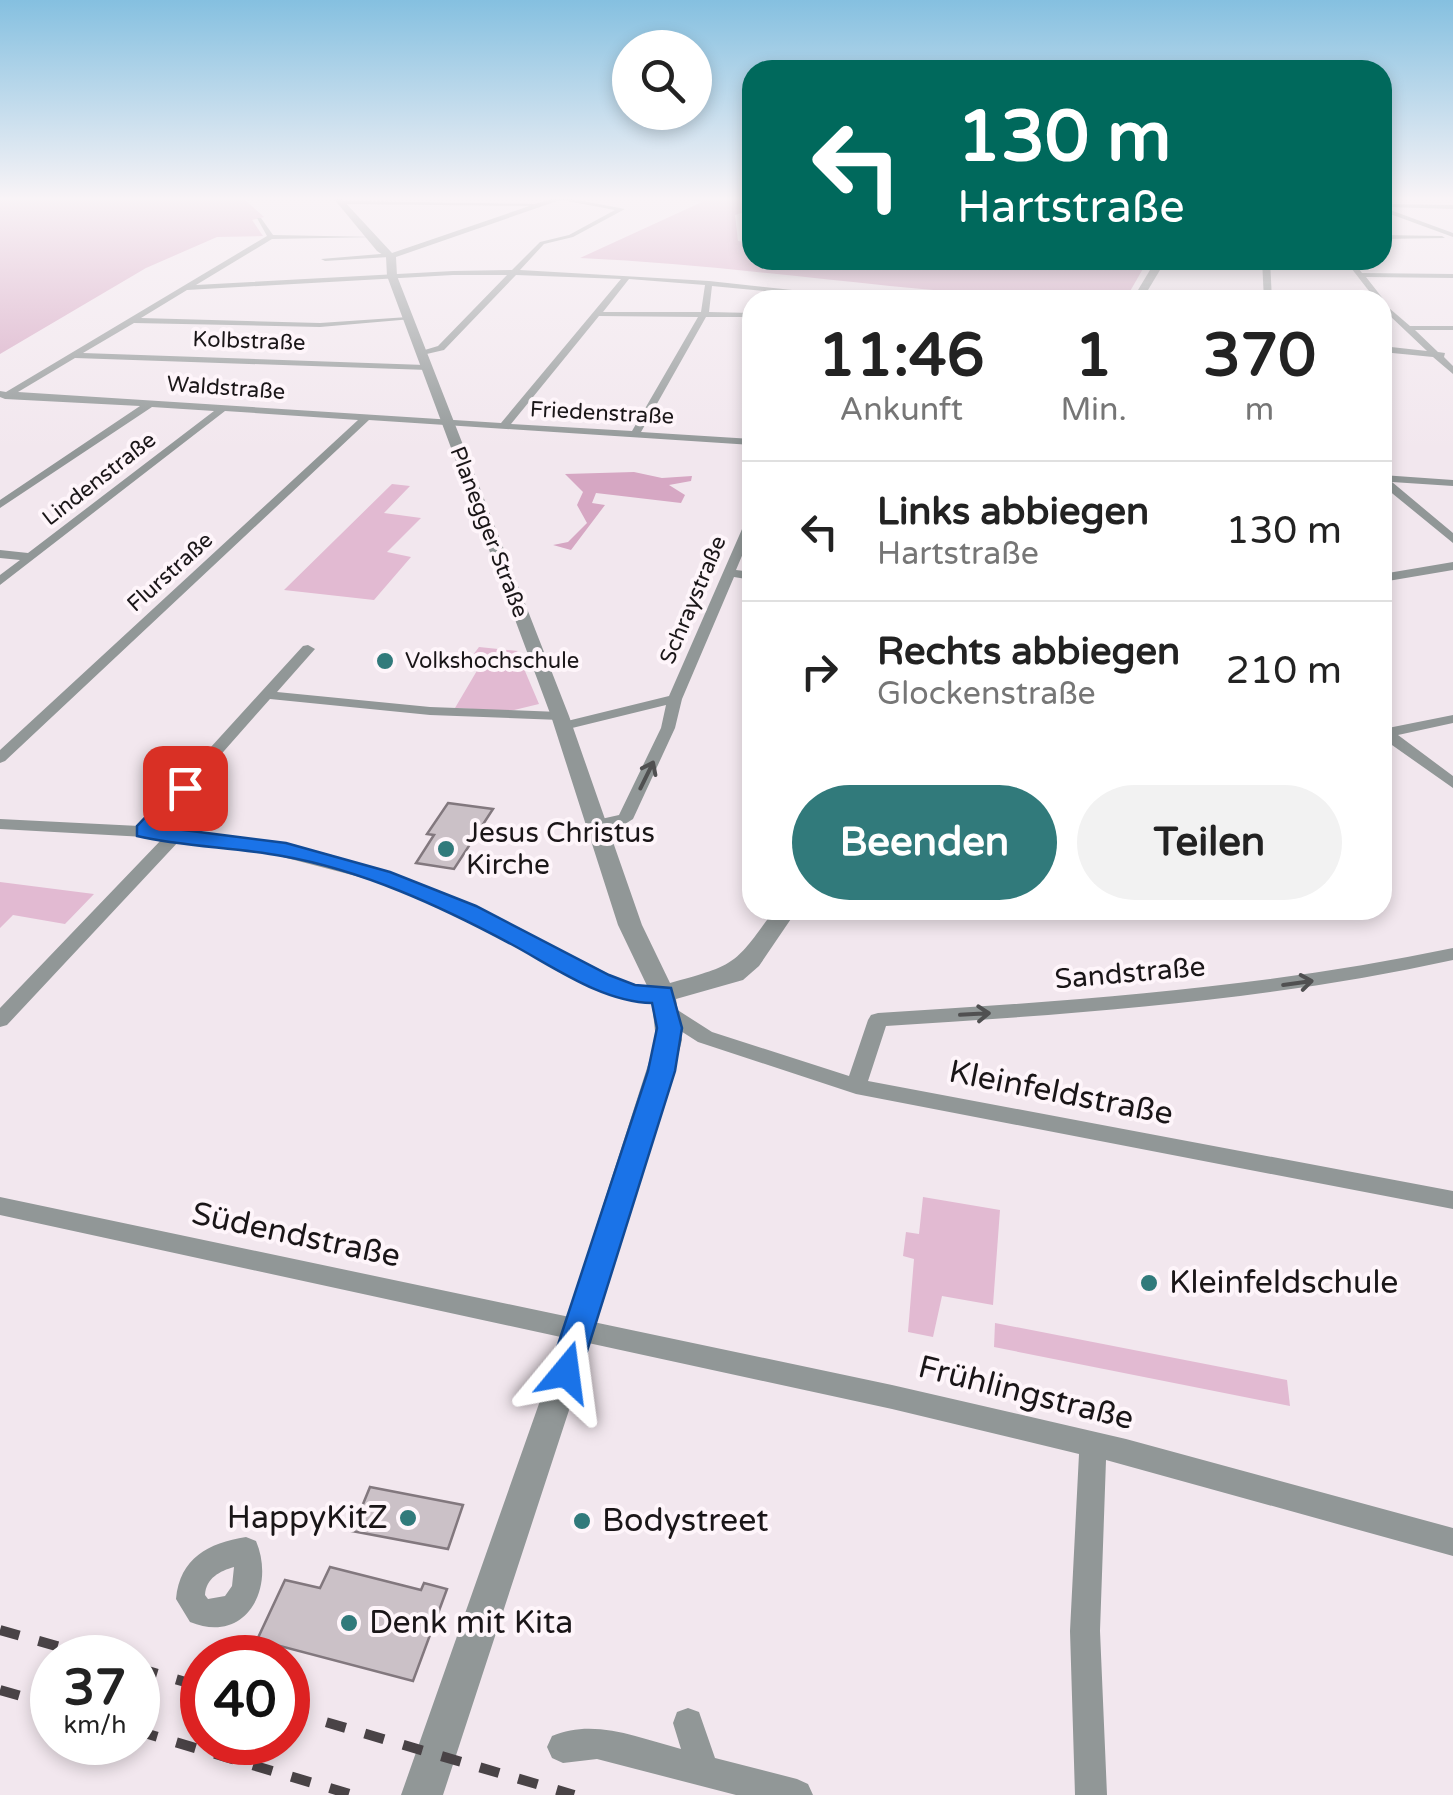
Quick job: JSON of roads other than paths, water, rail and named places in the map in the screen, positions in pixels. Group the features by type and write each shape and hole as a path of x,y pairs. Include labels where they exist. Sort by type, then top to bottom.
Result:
{"street":[{"path":"2,396 193,283"},
{"path":"184,288 283,283"},
{"name":"Planegger Straße","path":"394,283 562,721 635,936 666,1004"},
{"path":"420,354 439,350 504,283"},
{"path":"503,427 622,283"},
{"path":"706,283 779,290"},
{"path":"635,434 704,312 709,283"},
{"path":"1392,312 1453,371"},
{"path":"597,314 742,314"},
{"path":"129,320 324,325 408,319"},
{"path":"1411,328 1453,328"},
{"path":"1392,350 1453,355"},
{"name":"Kolbstraße","path":"72,355 425,368"},
{"name":"Waldstraße","path":"2,396 448,423"},
{"path":"0,505 149,404"},
{"name":"Lindenstraße","path":"0,581 224,408"},
{"name":"Flurstraße","path":"0,758 368,417"},
{"name":"Friedenstraße","path":"448,423 742,441"},
{"path":"1392,480 1453,483"},
{"path":"1392,487 1453,539"},
{"name":"Schraystraße","path":"598,824 626,820 742,543"},
{"path":"0,554 31,556"},
{"path":"1392,576 1453,566"},
{"path":"729,574 742,575"},
{"path":"144,831 308,649"},
{"name":"Schraystraße","path":"268,695 562,721 676,702"},
{"path":"1392,731 1453,719"},
{"path":"1392,739 1453,783"},
{"path":"0,824 144,831 286,850 382,877 468,912 600,980 666,1004 734,974 750,960 779,920"},
{"path":"0,1020 176,834"},
{"name":"Sandstraße","path":"856,1086 878,1020 1227,993 1372,973 1453,954"},
{"path":"422,1795 662,1071 669,1040 666,1004"},
{"name":"Kleinfeldstraße","path":"666,1004 705,1037 856,1086 1453,1200"},
{"name":"Südendstraße","path":"0,1206 578,1329"},
{"name":"Frühlingstraße","path":"578,1329 1093,1444 1453,1542"},
{"path":"1091,1795 1085,1632 1093,1444"},
{"path":"688,1724 704,1772"},
{"path":"562,1747 597,1743 796,1795"}],"railway":[{"path":"0,1630 30,1638"},
{"path":"160,1675 180,1680"},
{"path":"0,1690 30,1699"},
{"path":"310,1717 574,1795"},
{"path":"160,1738 353,1795"}],"place":[{"name":"Volkshochschule","path":"385,661"},
{"name":"Jesus Christus Kirche","path":"446,849"},
{"name":"Kleinfeldschule","path":"1149,1283"},
{"name":"HappyKitZ","path":"408,1518"},
{"name":"Bodystreet","path":"582,1521"},
{"name":"Denk mit Kita","path":"349,1623"}]}
